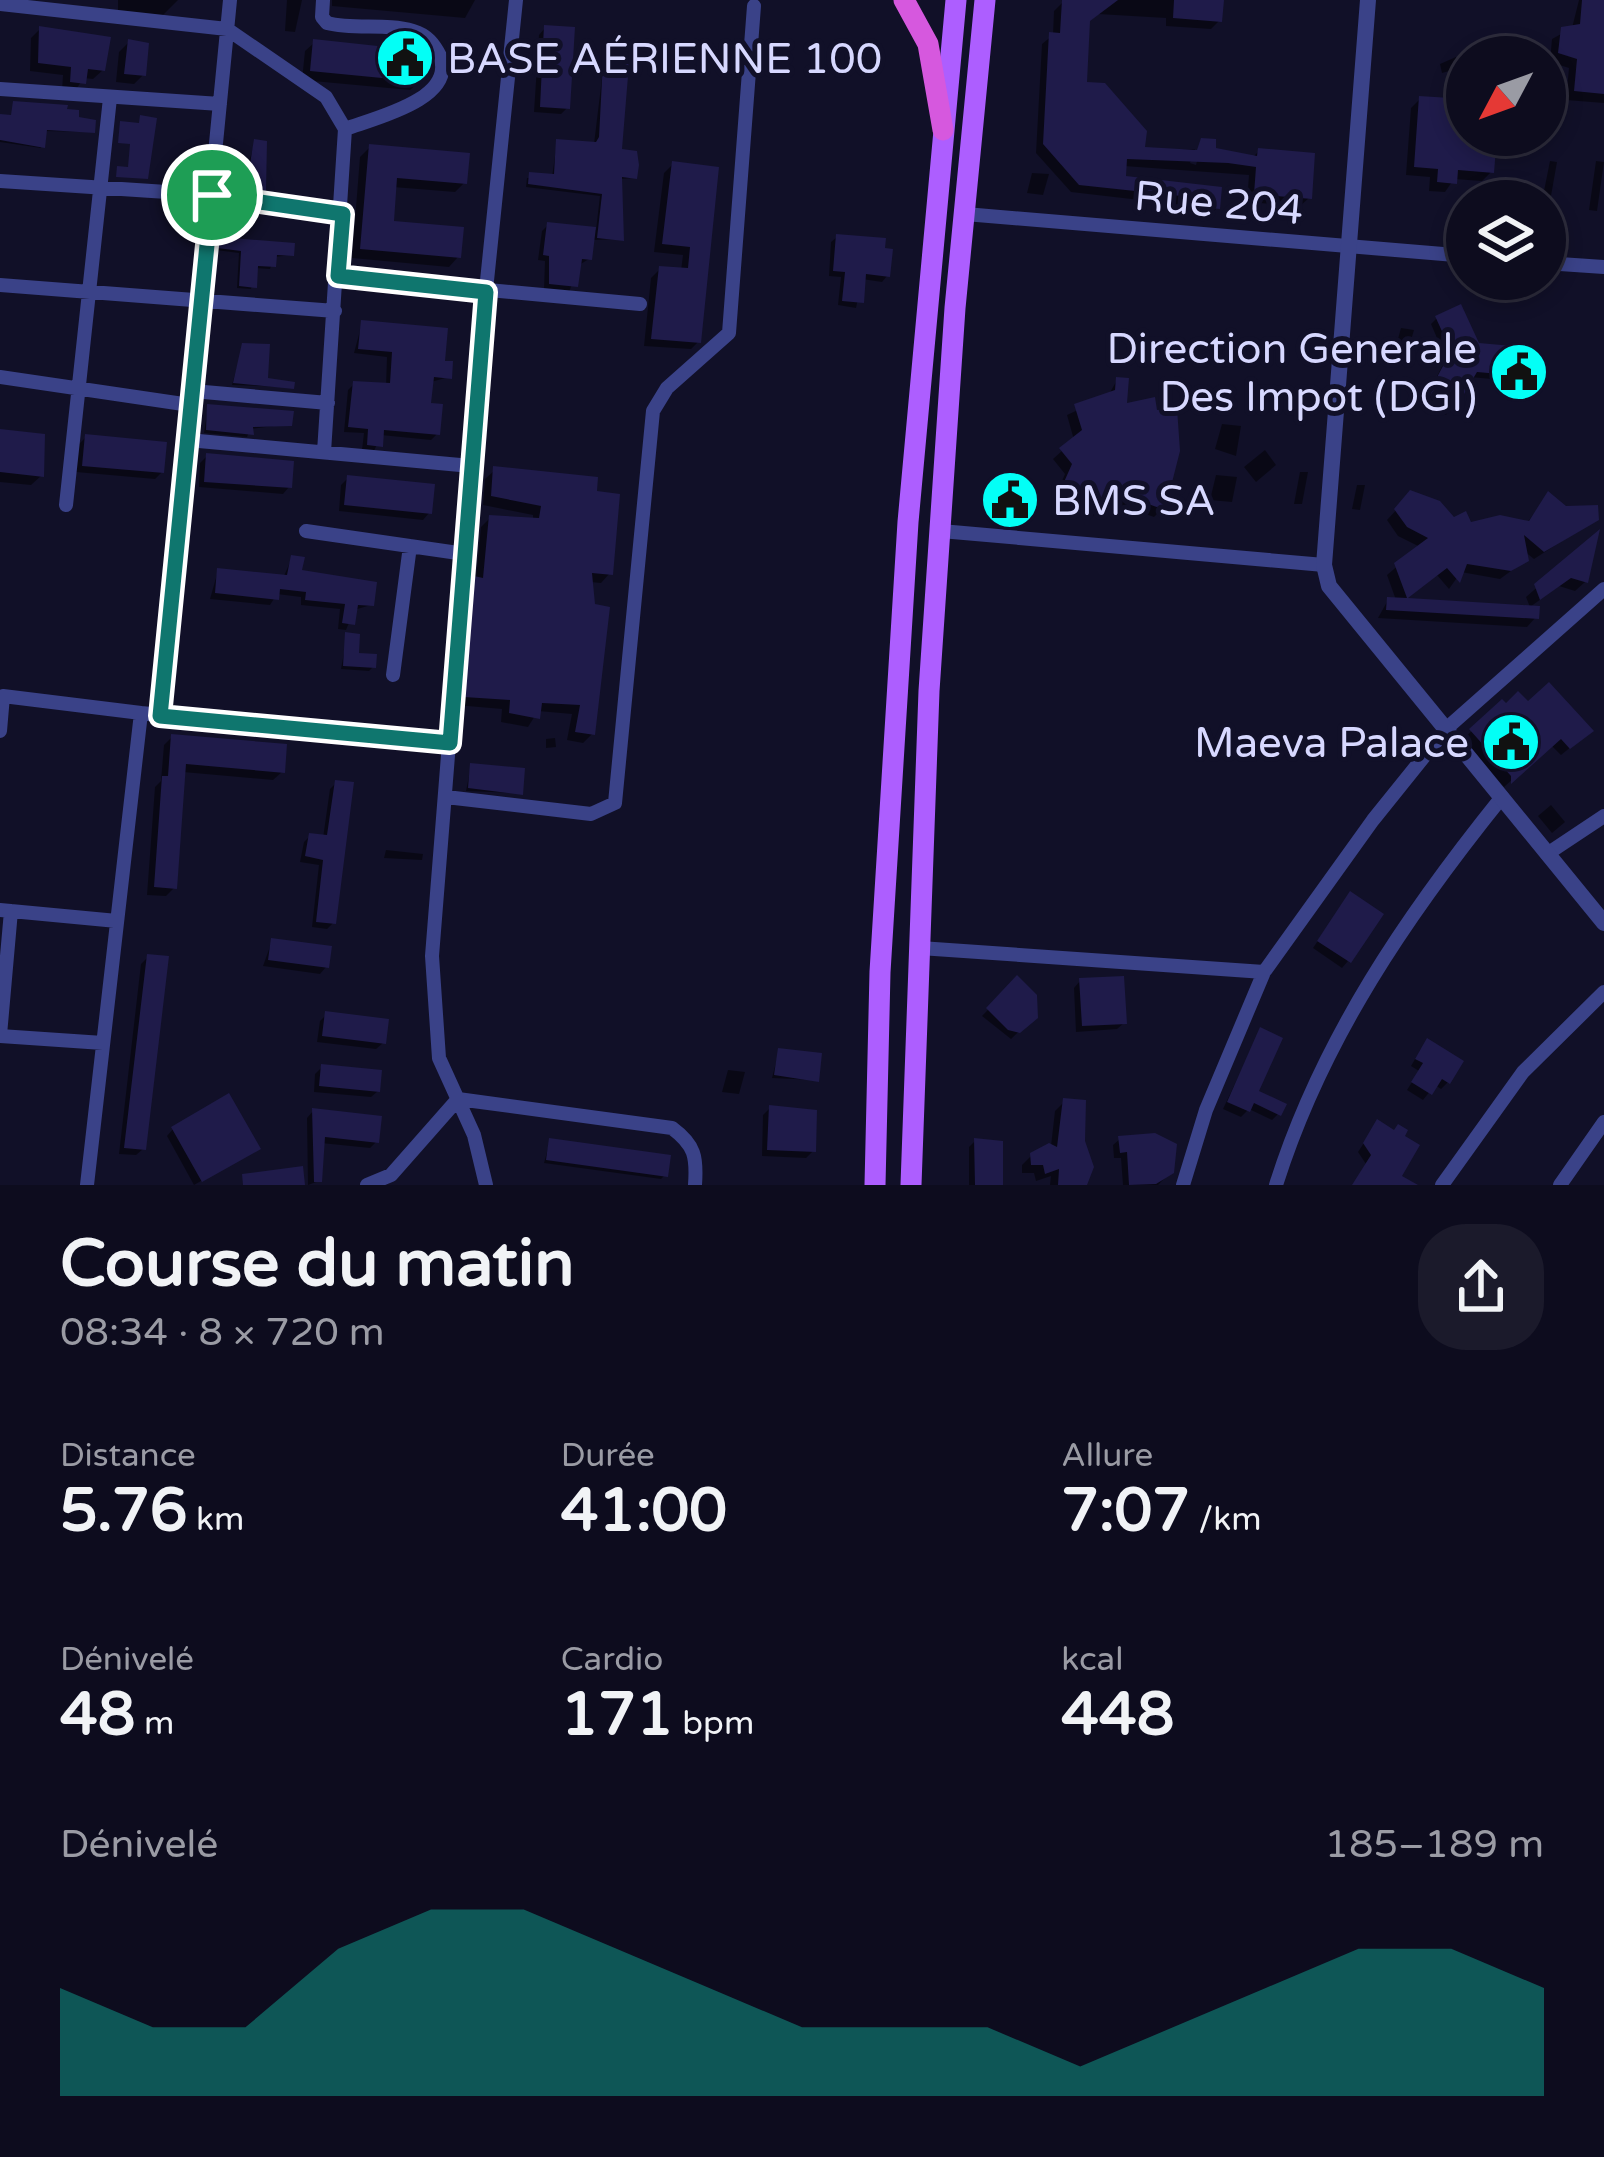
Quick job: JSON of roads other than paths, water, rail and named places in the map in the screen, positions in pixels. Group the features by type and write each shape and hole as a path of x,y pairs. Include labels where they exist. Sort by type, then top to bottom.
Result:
{"highway":[{"path":"904,0 928,44 943,130"}],"main road":[{"path":"875,1185 880,972 908,522 956,0"},
{"path":"911,1185 941,531 986,6"}],"street":[{"path":"160,716 230,0"},
{"path":"323,0 327,23 413,31 431,40 442,61 442,78 431,94 345,128"},
{"path":"486,1185 474,1135 439,1058 432,1010 471,466 516,0"},
{"path":"1369,0 1324,565 1329,586 1604,923"},
{"path":"0,4 227,29 326,98 345,128 324,452"},
{"path":"446,797 591,814 615,802 653,411 667,388 729,333 754,5"},
{"path":"0,89 220,104"},
{"path":"66,505 110,98"},
{"path":"0,181 212,195 343,214"},
{"name":"Rue 204","path":"965,214 1446,254"},
{"path":"1566,264 1604,268"},
{"path":"338,276 640,304"},
{"path":"0,285 335,311"},
{"path":"0,377 192,398 328,403"},
{"path":"188,440 471,466"},
{"path":"306,531 465,554"},
{"path":"941,531 1324,565"},
{"path":"393,675 410,546"},
{"path":"1183,1185 1206,1110 1264,972 1373,820 1448,728 1604,589"},
{"path":"0,731 2,696 450,743"},
{"path":"87,1185 141,713"},
{"path":"1276,1185 1351,1009 1397,935 1502,797"},
{"path":"1547,854 1604,816"},
{"path":"103,1043 0,1035 6,910 117,921"},
{"path":"920,948 1264,972"},
{"path":"1442,1185 1523,1072 1604,992"},
{"path":"367,1185 391,1174 458,1099"},
{"path":"458,1099 672,1128 688,1139 698,1157 694,1185"},
{"path":"1560,1185 1604,1122"}],"place":[{"name":"BASE AÉRIENNE 100","path":"405,58"},
{"name":"Direction Generale Des Impot (DGI)","path":"1519,372"},
{"name":"BMS SA","path":"1010,500"},
{"name":"Maeva Palace","path":"1511,742"}]}
